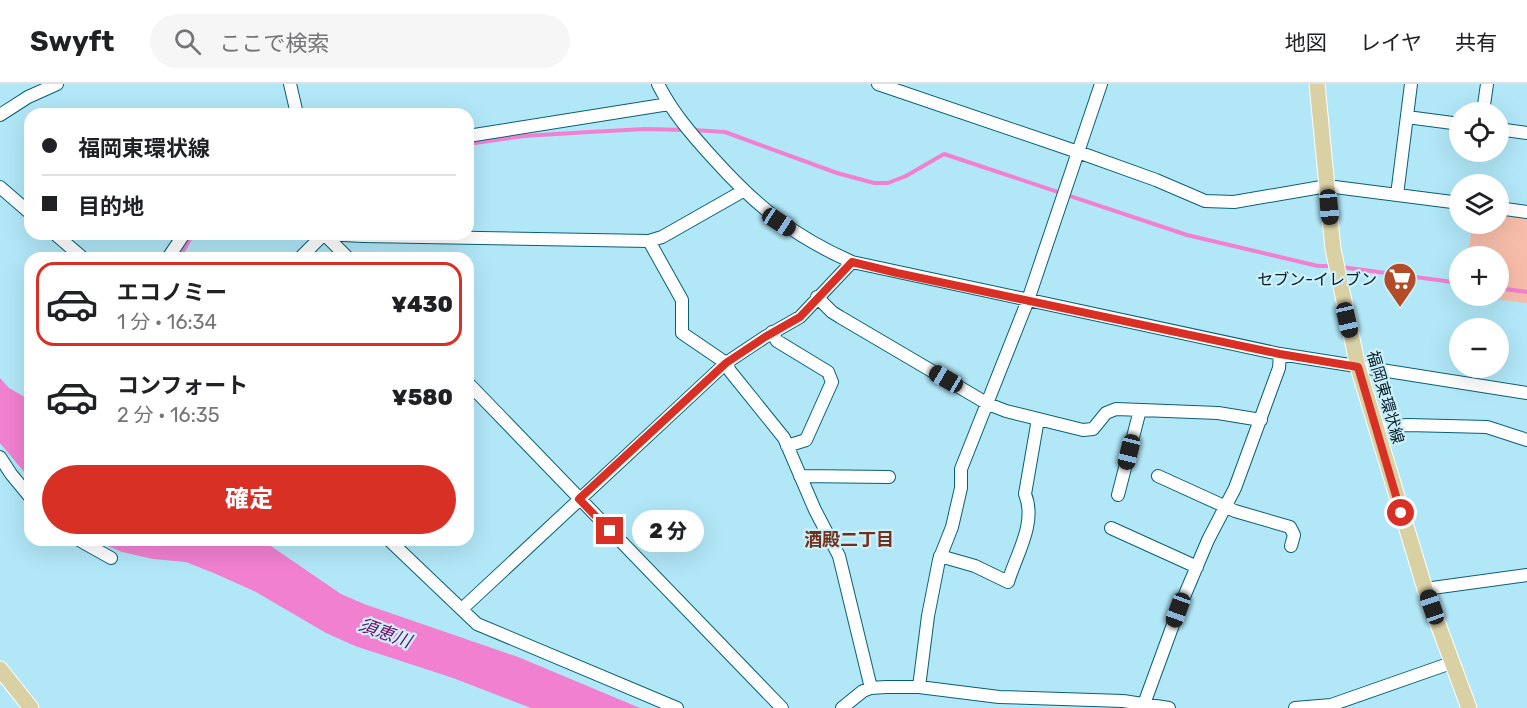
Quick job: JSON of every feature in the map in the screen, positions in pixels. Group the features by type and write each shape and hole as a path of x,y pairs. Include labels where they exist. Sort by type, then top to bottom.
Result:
{"main road":[{"name":"福岡東環状線","path":"1317,84 1333,249 1358,367 1425,589 1469,708"},
{"path":"0,669 31,708"}],"street":[{"path":"0,115 28,97 57,84"},
{"path":"290,84 296,108"},
{"path":"658,84 687,130 743,191 794,232 852,262 1280,354 1527,393"},
{"path":"878,84 1078,152 1156,180 1204,201 1234,202 1328,186 1449,202"},
{"path":"919,687 928,616 940,556 952,527 959,498 961,470 1028,300 1101,84"},
{"path":"1396,195 1411,84"},
{"path":"1484,102 1487,84"},
{"path":"474,135 669,104"},
{"path":"1407,117 1449,123"},
{"path":"1509,131 1527,133"},
{"path":"0,187 24,208"},
{"path":"474,238 649,241 662,237 743,191"},
{"path":"1509,210 1527,212"},
{"path":"62,240 76,252"},
{"path":"306,252 318,240"},
{"path":"330,240 342,252"},
{"path":"649,241 682,300 682,333 726,363 784,438 815,510 839,556 871,688"},
{"path":"463,608 726,363 772,332 800,317 852,262"},
{"path":"817,297 832,312 988,404 1006,411 1083,430 1093,429 1106,413 1116,409 1218,412 1261,420"},
{"path":"772,332 777,341 828,372 832,382 806,440 787,447"},
{"path":"1138,705 1197,567 1235,488 1279,368 1280,354"},
{"path":"474,389 782,708"},
{"path":"1118,495 1140,410"},
{"path":"940,556 975,566 1008,582 1029,517 1029,504 1025,494 1038,419"},
{"path":"1376,428 1408,425 1487,426 1527,440"},
{"path":"0,457 24,490"},
{"path":"800,476 889,477"},
{"path":"1158,476 1225,507 1290,527 1294,535 1290,546"},
{"path":"1111,528 1197,567"},
{"path":"90,546 111,558"},
{"path":"395,546 463,608 477,624 677,708"},
{"path":"1425,589 1527,576"},
{"path":"1295,708 1332,706 1451,663"},
{"path":"842,708 863,691 871,688 919,687 999,697 1056,698 1169,708"}],"shaded area":[{"path":"1509,213 1527,216 1527,303 1509,301 1509,246 1469,246 1471,234 1509,234"}],"water":[{"path":"0,378 9,388 24,397 24,472 0,443"},
{"name":"須恵川","path":"108,546 271,546 341,594 518,657 640,708 531,708 453,678 355,646 326,633 256,592 186,562 153,559 122,552"}],"waterway":[{"path":"474,143 524,136 645,129 686,130"},
{"path":"693,130 725,132 837,173 874,183 888,183 906,176 944,154 1187,235 1318,266 1334,266"},
{"path":"182,252 190,240"},
{"path":"1341,267 1449,282"},
{"path":"1509,290 1527,292"}],"place":[{"name":"セブン-イレブン","path":"1400,308"}],"district":[{"name":"酒殿二丁目","path":"849,540"}],"route":[{"path":"610,531 579,499 726,363 800,317 852,262 1280,354 1358,367 1401,513"}]}
